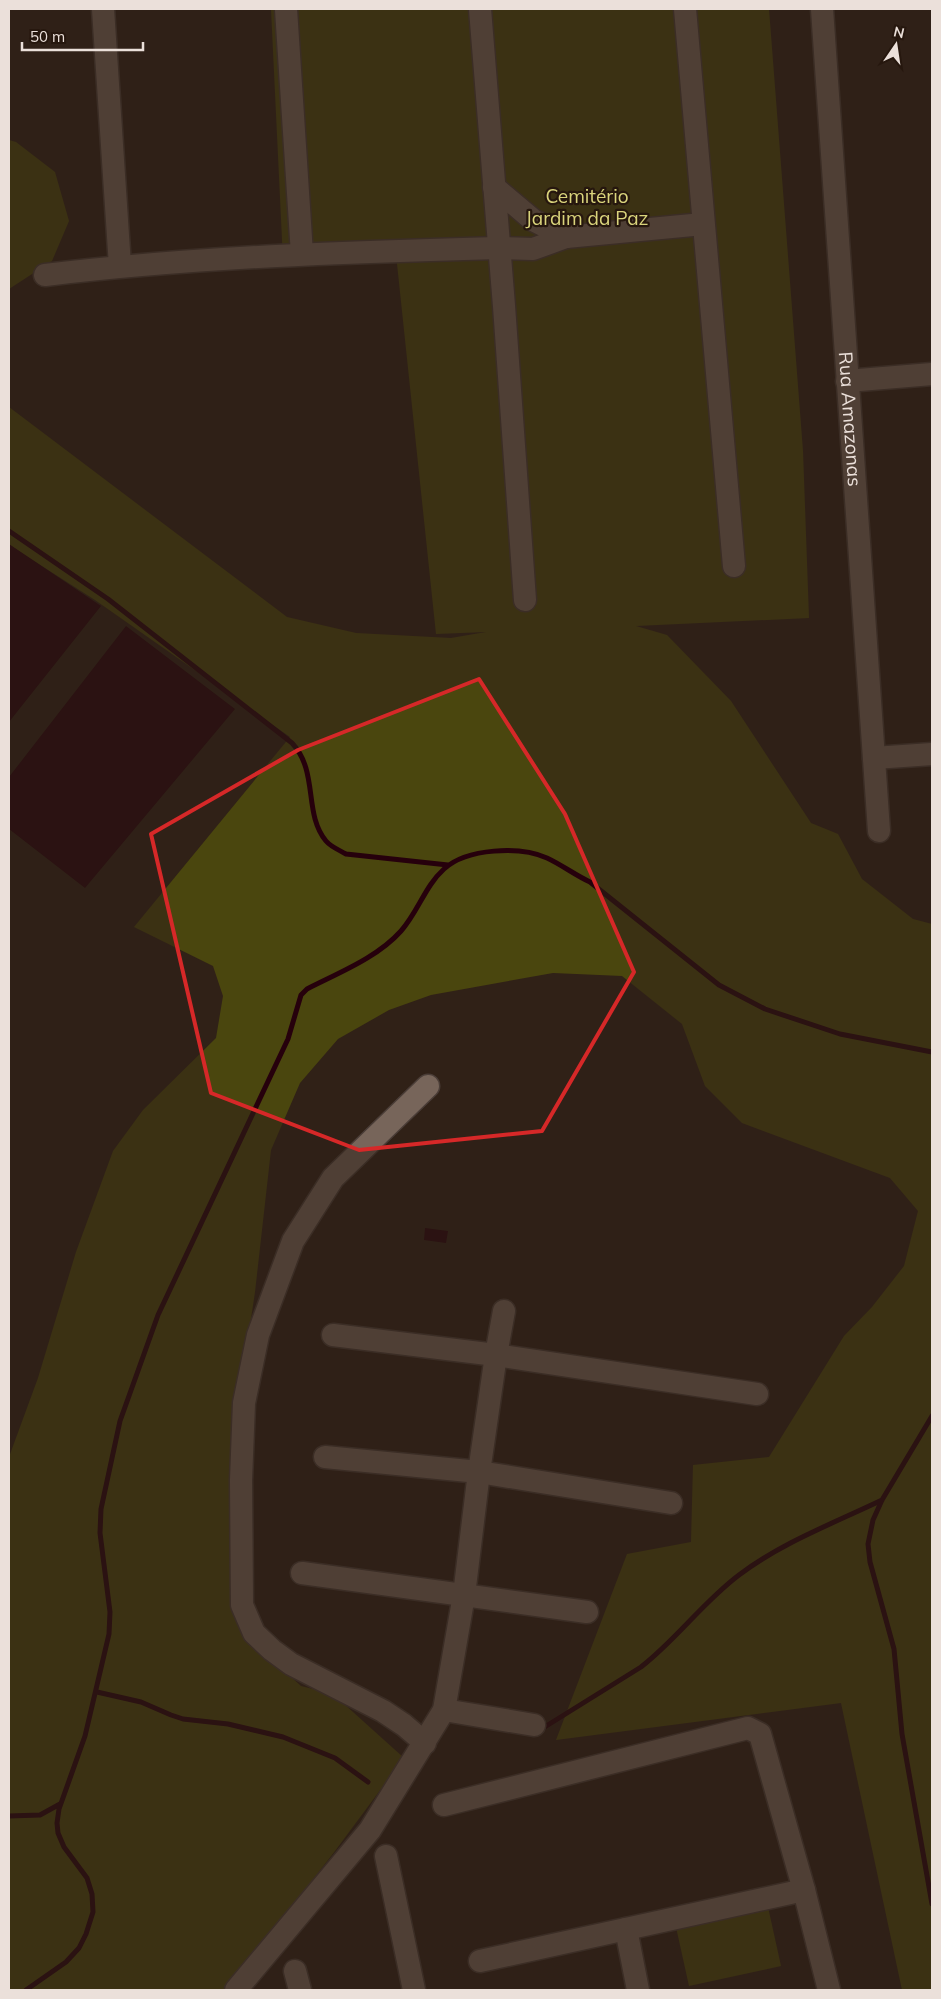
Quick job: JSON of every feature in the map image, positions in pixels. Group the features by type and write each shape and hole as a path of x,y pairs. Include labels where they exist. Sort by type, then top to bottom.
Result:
{"street":[{"path":"103,9 120,266"},
{"path":"286,9 302,254"},
{"path":"480,9 525,600"},
{"path":"685,9 734,566"},
{"name":"Rua Amazonas","path":"822,9 879,831"},
{"path":"494,187 533,220 566,237"},
{"path":"44,275 120,266 302,254 498,248 533,249 566,237 703,224"},
{"path":"847,381 932,374"},
{"path":"874,758 932,754"},
{"path":"425,1743 404,1725 383,1711 291,1664 254,1633 242,1605 241,1480 244,1403 258,1335 293,1241 333,1178 428,1086"},
{"path":"236,1990 370,1830 444,1710 464,1596 479,1472 504,1311"},
{"path":"333,1335 496,1355 756,1394"},
{"path":"326,1457 479,1472 671,1503"},
{"path":"302,1574 587,1612"},
{"path":"444,1710 534,1725"},
{"path":"444,1805 748,1728 755,1730 760,1734 804,1890 829,1990"},
{"path":"386,1856 414,1990"},
{"path":"480,1960 804,1890"},
{"path":"626,1929 638,1990"}],"highlighted area":[{"path":"479,679 565,814 634,972 542,1131 359,1150 211,1093 151,834 298,750"}],"green space":[{"name":"Cemitério Jardim da Paz","path":"271,9 769,9 803,451 809,618 636,626 667,635 731,701 811,823 838,834 862,879 913,919 932,924 932,1990 902,1990 841,1703 556,1740 627,1554 691,1542 693,1465 769,1457 844,1336 872,1307 904,1266 918,1211 890,1178 742,1123 705,1086 682,1024 622,976 553,973 431,995 389,1010 338,1039 300,1083 271,1150 255,1292 237,1411 240,1631 301,1686 333,1694 404,1758 335,1851 227,1990 9,1990 9,1457 38,1378 76,1252 113,1151 143,1110 216,1038 223,996 213,966 134,927 290,737 95,600 9,545 9,407 287,617 356,633 451,638 486,632 436,634 396,254 283,260"},
{"path":"9,140 16,142 55,172 69,221 52,261 9,289"},
{"path":"768,1907 781,1966 689,1986 676,1927"}],"shaded area":[{"path":"9,544 101,606 9,722"},
{"path":"126,626 235,709 85,888 9,829 9,777"},
{"path":"425,1228 448,1231 446,1243 424,1240"}],"waterway":[{"path":"9,531 108,599 292,743 300,754 309,779 312,805 319,830 330,845 346,854 448,865"},
{"path":"26,1990 66,1962 79,1948 93,1912 92,1894 87,1878 64,1847 58,1833 57,1823 59,1809 85,1736 109,1634 110,1612 100,1533 101,1509 120,1421 158,1315 288,1039 301,995 307,989 369,957 391,941 407,924 437,876 454,862 480,853 494,851 523,852 547,858 590,882 719,985 765,1009 840,1034 932,1052"},
{"path":"932,1416 882,1500 873,1520 868,1544 870,1562 894,1649 902,1734 932,1904"},
{"path":"543,1728 641,1667 726,1586 755,1564 808,1534 882,1500"},
{"path":"97,1692 141,1702 183,1719 228,1724 283,1737 335,1758 368,1782"},
{"path":"9,1816 40,1815 60,1804"}]}
